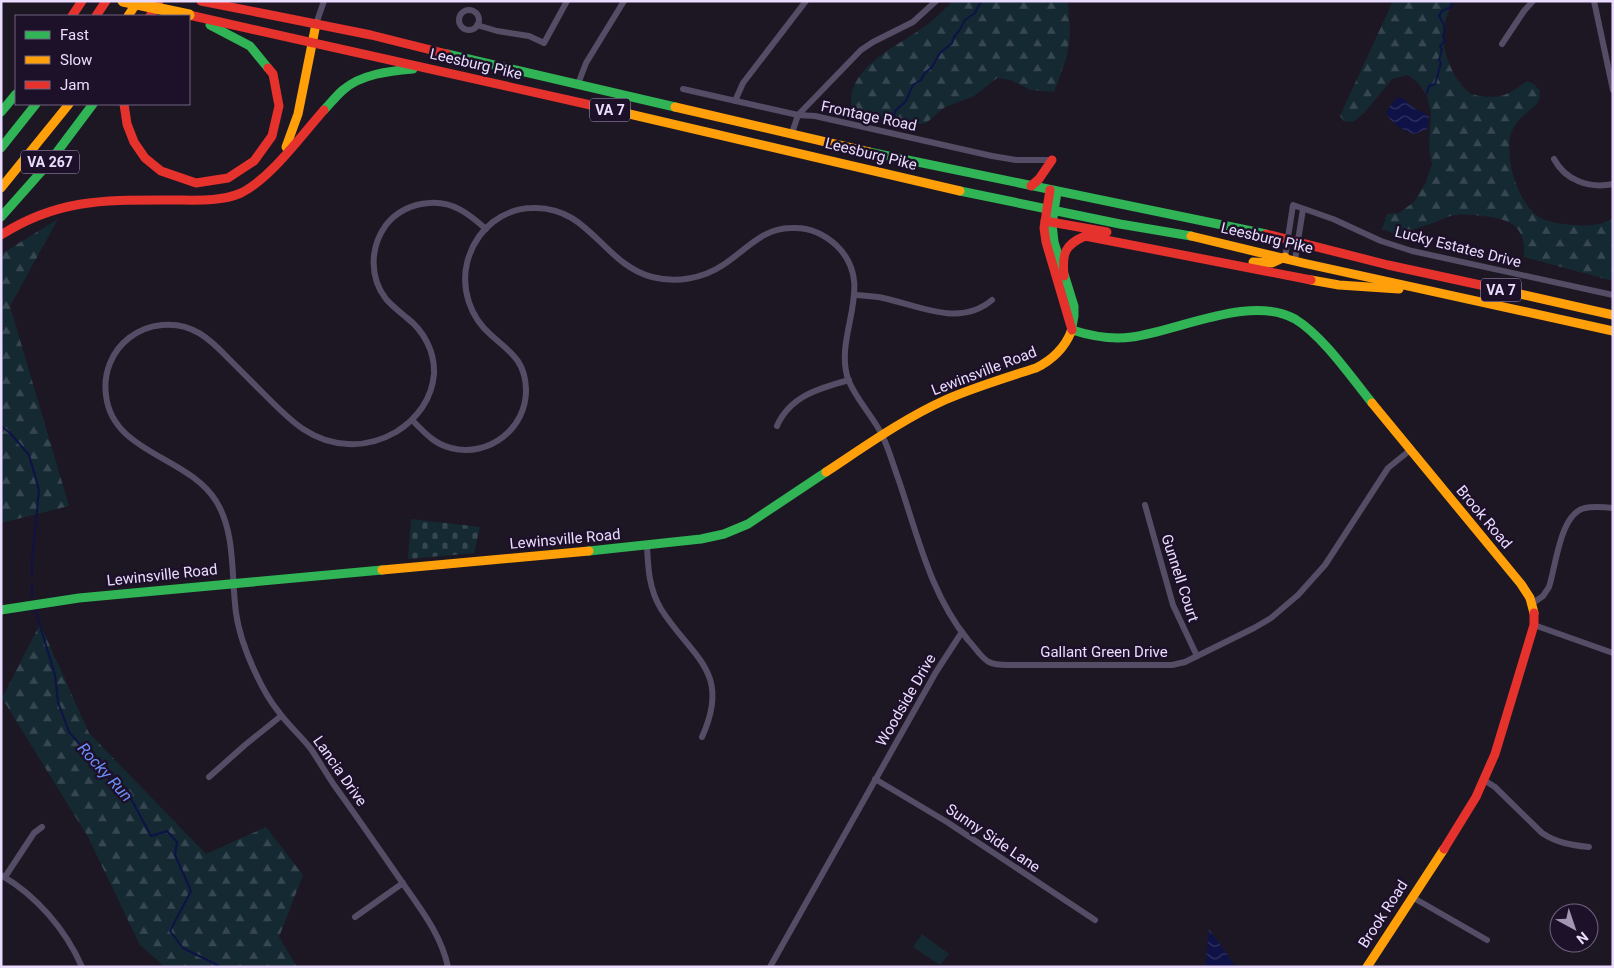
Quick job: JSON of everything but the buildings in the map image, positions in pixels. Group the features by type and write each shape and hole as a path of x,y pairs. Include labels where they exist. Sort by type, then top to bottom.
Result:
{"main road":[{"path":"73,15 82,1"},
{"path":"97,15 106,1"},
{"name":"Leesburg Pike","path":"123,1 188,15"},
{"path":"129,15 138,1"},
{"path":"151,15 159,1"},
{"name":"Leesburg Pike","path":"201,1 316,24 1031,186 1293,240 1388,265 1613,315"},
{"path":"245,1 263,13"},
{"name":"Leesburg Pike","path":"190,15 311,41 851,164 973,194 1050,216 1207,239 1613,331"},
{"path":"124,105 127,124 136,146 151,163 176,178 197,182 223,180 247,168 260,156 270,141 278,116 278,93 272,74 260,55 246,42 201,22 193,16"},
{"path":"278,162 288,145 295,124 316,24"},
{"path":"1,235 36,215 76,204 96,201 201,200 232,196 256,184 338,96 356,81 372,74 395,70 412,69 452,74"},
{"path":"1,104 15,93"},
{"path":"1,112 15,93"},
{"path":"1,148 35,105"},
{"path":"1,188 68,105"},
{"name":"VA 267","path":"1,217 48,164 92,105"},
{"path":"1031,186 1039,179 1052,160"},
{"name":"Lewinsville Road","path":"1054,191 1050,216 1044,228 1050,256 1072,330"},
{"name":"Lewinsville Road","path":"1,610 79,598 647,546 701,539 736,530 754,521 784,498 905,422 960,394 1044,365 1061,350 1075,321 1054,242 1050,216"},
{"path":"1064,276 1062,262 1067,247 1075,240 1085,236 1339,285 1441,293"},
{"name":"Brook Road","path":"1072,330 1104,338 1132,337 1248,310 1260,309 1282,313 1297,320 1315,335 1520,583 1533,603 1535,612 1534,625 1495,754 1484,780 1452,835 1367,967"}],"street":[{"path":"316,24 324,1"},
{"path":"478,25 497,31 529,36 544,43 567,1"},
{"path":"578,84 588,59 624,1"},
{"path":"735,101 744,83 806,1"},
{"path":"792,133 798,115 861,50 913,22 936,1"},
{"path":"1502,44 1533,1"},
{"path":"1594,1 1613,90"},
{"name":"Frontage Road","path":"683,89 1016,160 1052,160"},
{"path":"1554,158 1565,174 1578,181 1598,186 1613,184"},
{"name":"Lancia Drive","path":"448,967 441,943 435,931 311,749 270,700 255,673 245,647 237,614 227,526 216,502 209,491 190,474 132,440 123,432 111,414 106,395 106,375 114,356 126,340 136,333 155,326 175,324 194,330 211,340 292,422 308,433 324,440 343,444 368,443 389,436 412,420 426,403 432,385 434,364 432,354 423,335 416,326 394,307 381,292 377,284 374,269 376,245 384,227 399,213 408,208 426,203 446,204 456,207 465,211 486,229"},
{"name":"Lucky Estates Drive","path":"1290,259 1293,240 1293,206 1333,219 1381,241 1412,251 1613,295"},
{"path":"412,420 425,434 441,445 472,450 490,445 507,434 520,418 526,397 525,380 518,360 477,320 468,300 465,278 469,257 478,238 486,229 505,215 526,208 543,208 559,211 578,221 612,255 632,269 655,278 678,280 711,272 768,232 784,228 803,228 824,236 840,249 850,266 855,284 856,295 845,346 845,367 849,380 883,436 935,586 945,607 962,632"},
{"name":"Lucky Estates Drive","path":"1290,259 1293,240 1303,209"},
{"path":"856,295 884,298 920,309 947,313 971,312 985,306 992,300"},
{"path":"776,426 785,412 799,399 818,390 849,380"},
{"name":"Gallant Green Drive","path":"962,632 987,661 1000,665 1164,666 1185,662 1271,618 1298,595 1324,565 1388,468 1409,451"},
{"name":"Gunnell Court","path":"1145,505 1173,605 1197,656"},
{"path":"1533,603 1544,596 1549,587 1565,526 1573,514 1585,508 1613,508"},
{"path":"647,546 649,573 655,596 668,618 700,658 710,676 713,705 702,737"},
{"path":"1534,625 1613,653"},
{"name":"Woodside Drive","path":"770,967 936,672 962,632"},
{"path":"209,777 282,716"},
{"name":"Sunny Side Lane","path":"875,779 947,822 1095,920"},
{"path":"1484,780 1495,788 1542,833 1568,844 1589,847"},
{"path":"42,827 34,833 3,876 34,900 47,913 70,945 82,967"},
{"path":"355,917 402,883"},
{"path":"1412,896 1487,940"}],"green space":[{"path":"953,1 1068,1 1070,33 1067,56 1054,92 1031,90 1011,80 997,78 974,96 945,107 926,123 908,126 860,120 853,116 851,100 854,85 862,73 885,52 928,24"},
{"path":"1393,1 1453,1 1446,17 1443,41 1450,66 1459,82 1470,93 1481,96 1501,96 1513,91 1527,81 1534,84 1540,91 1540,98 1537,103 1517,122 1510,137 1511,168 1518,190 1529,208 1536,215 1549,221 1568,225 1596,225 1613,218 1613,281 1524,257 1524,246 1519,231 1501,219 1462,214 1455,215 1401,236 1382,229 1387,214 1399,213 1414,202 1425,184 1432,164 1429,148 1431,113 1427,95 1418,83 1408,75 1392,79 1364,113 1353,122 1344,121 1340,116"},
{"path":"58,219 10,306 69,506 1,523 1,254"},
{"path":"411,519 480,527 474,553 408,559"},
{"path":"40,624 89,733 206,854 266,827 303,875 279,937 297,967 165,967 140,945 88,837 2,698"},
{"path":"922,934 949,954 940,965 913,947"}],"water":[{"path":"1397,97 1404,99 1414,108 1427,114 1429,119 1427,129 1414,134 1390,119 1386,112"},
{"path":"1209,929 1236,967 1205,967"}],"waterway":[{"path":"894,117 895,111 906,101 913,85 921,80 932,67 940,53 952,43 965,20 975,13 983,1"},
{"path":"1427,93 1429,86 1435,84 1441,63 1439,60 1442,50 1440,46 1445,41 1443,36 1444,26 1439,16 1442,11 1451,7 1452,1"},
{"name":"Rocky Run","path":"1,426 10,433 29,455 39,490 32,577"},
{"name":"Rocky Run","path":"32,584 32,597"},
{"name":"Rocky Run","path":"35,609 55,675 58,702 69,732 114,784 128,793 151,836 167,831 177,842 175,855 191,891 170,931 183,948 221,967"}],"traffic: fast":[{"path":"210,25 250,46 268,68"},
{"path":"447,54 675,107"},
{"path":"324,110 343,90 358,80 385,72 413,69"},
{"path":"1,112 15,95"},
{"path":"1,148 35,105"},
{"path":"1,217 48,164 92,105"},
{"path":"869,152 1266,234"},
{"path":"960,191 1120,224 1191,236"},
{"path":"1057,192 1052,224 1054,242 1074,306 1071,332"},
{"path":"1072,330 1102,337 1124,338 1236,312 1257,310 1277,312 1295,319 1316,336 1372,403"},
{"path":"589,551 701,539 724,534 748,524 826,472"},
{"path":"1,610 79,598 382,570"}],"traffic: slow":[{"path":"123,1 189,15"},
{"path":"129,15 138,1"},
{"path":"286,147 298,114 316,24"},
{"path":"1,188 68,105"},
{"path":"595,106 960,191"},
{"path":"675,107 869,152"},
{"path":"1191,236 1303,263 1613,331"},
{"path":"1253,262 1272,263 1285,257"},
{"path":"1311,280 1339,285 1399,289"},
{"path":"1485,286 1613,315"},
{"path":"826,472 884,434 945,400 1042,365 1061,349 1071,332"},
{"path":"1372,403 1521,584 1530,598 1534,613"},
{"path":"382,570 589,551"},
{"path":"1367,967 1444,849"}],"traffic: jam":[{"path":"73,15 82,1"},
{"path":"97,15 106,1"},
{"path":"151,15 159,1"},
{"path":"201,1 371,35 447,54"},
{"path":"190,15 595,106"},
{"path":"124,105 127,124 134,142 145,158 161,171 196,183 228,178 254,161 272,136 279,106 273,74 268,68"},
{"path":"1,235 43,214 84,204 126,200 207,200 225,198 241,193 274,167 324,110"},
{"path":"1031,186 1039,179 1052,160"},
{"path":"1050,190 1044,228 1046,242 1072,330"},
{"path":"1045,221 1107,232"},
{"path":"1266,234 1388,265 1485,286"},
{"path":"1064,276 1063,262 1066,251 1078,239 1085,236 1311,280"},
{"path":"1444,849 1476,797 1495,754 1534,625 1534,613"}]}
